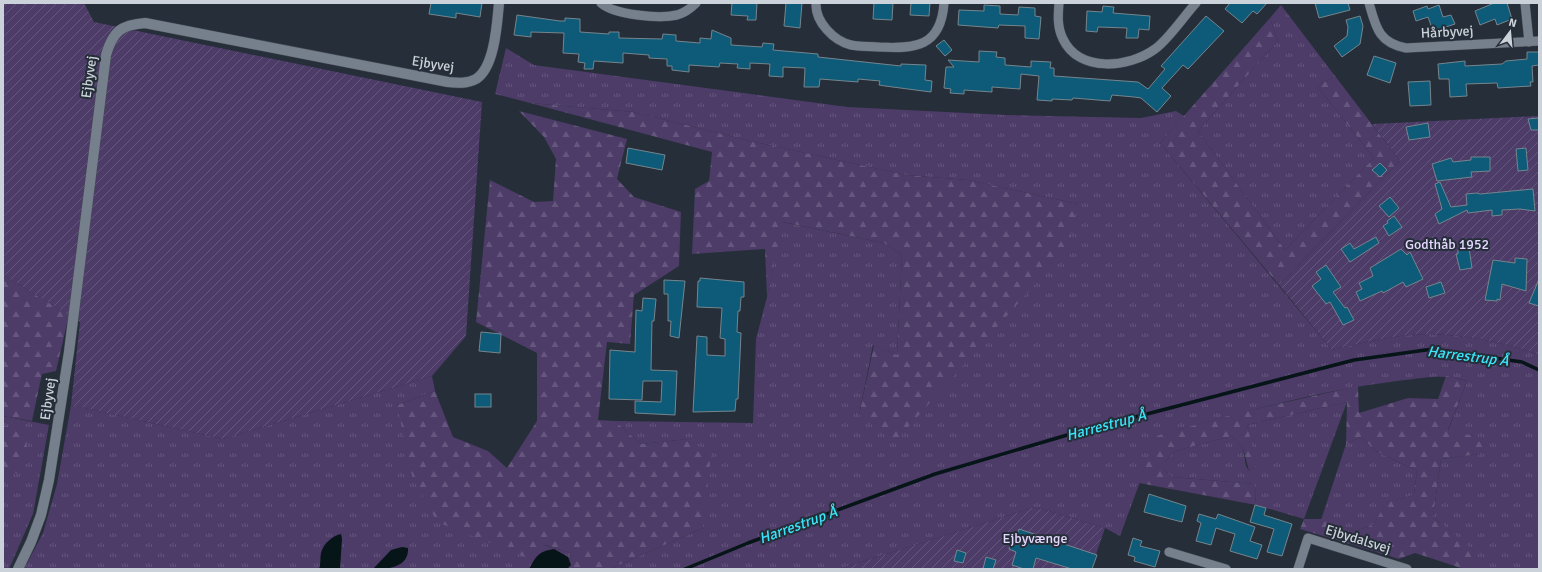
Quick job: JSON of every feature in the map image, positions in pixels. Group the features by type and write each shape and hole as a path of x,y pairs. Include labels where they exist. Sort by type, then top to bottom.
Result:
{"street":[{"name":"Ejbyvej","path":"18,569 31,542 41,515 49,480 69,352 106,55 109,45 117,32 129,24 145,23 448,82 465,83 476,79 486,66 494,44 499,3"},
{"path":"600,3 613,10 627,13 668,16 684,12 696,3"},
{"path":"816,3 821,22 829,33 839,40 852,45 905,49 920,45 932,36 939,26 944,14 944,3"},
{"path":"1059,3 1058,22 1063,40 1076,56 1092,62 1123,63 1140,58 1156,48 1196,3"},
{"name":"Hårbyvej","path":"1369,3 1375,26 1384,39 1393,46 1406,48 1539,41"},
{"path":"1525,3 1529,42"},
{"name":"Ejbydalsvej","path":"1298,569 1308,538 1407,569"},
{"path":"1169,552 1226,569"}],"green space":[{"path":"3,3 84,3 94,22 482,102 466,336 432,376 223,439 71,405 80,322 3,275"},
{"path":"1281,5 1335,76 1317,86 1374,158 1285,250 1198,131 1278,41 1270,18"},
{"path":"1270,18 1278,41 1198,131 1285,250 1374,158 1317,86 1335,76 1400,161 1279,285 1160,143"},
{"path":"506,48 534,65 847,107 1006,115 1141,118 1176,111 1184,116 1160,143 1332,350 1393,337 1428,334 1485,340 1512,346 1539,355 1539,569 1474,569 1476,553 1433,517 1441,459 1480,454 1474,436 1448,431 1467,381 1449,377 1441,377 1367,385 1306,397 1157,436 1120,536 1105,528 1035,507 839,569 610,569 703,528 688,439 641,444 615,421 753,423 756,339 767,297 782,222 884,243 902,255 897,355 873,345 859,415 1078,204 968,180 906,175 750,141 634,112 530,103 495,94"},
{"path":"530,103 634,112 750,141 906,175 968,180 1078,204 1068,247 895,442 859,415 874,345 897,355 902,255 884,243 783,222 767,297 765,249 692,254 695,189 709,181 712,152"},
{"path":"519,111 627,139 617,179 634,197 681,212 679,266 634,295 630,344 607,342 598,420 615,421 641,444 688,439 711,455 703,528 610,569 567,569 571,553 545,545 528,558 437,522 412,476 397,405 435,391 453,437 488,451 507,468 537,421 537,353 476,322 490,180 534,202 553,201 556,159 544,137"},
{"name":"Godthåb 1952","path":"1539,116 1539,355 1512,346 1485,340 1428,334 1393,337 1332,350 1279,285 1400,161 1372,124"},
{"path":"3,275 69,315 56,371 42,374 32,421 3,416"},
{"path":"432,376 435,391 397,405 544,545 571,553 567,569 24,569 43,533 57,484 71,405 223,439"},
{"path":"1446,376 1467,381 1448,430 1474,436 1483,442 1480,454 1441,459 1433,517 1477,553 1474,569 1464,569 1415,553 1399,559 1300,529 1304,519 1321,519 1355,531 1373,525 1387,502 1414,495 1417,471 1376,451 1361,437 1346,444 1347,402 1247,425 1257,465 1249,471 1243,448 1232,436 1175,451 1165,462 1165,471 1172,477 1255,484 1256,505 1139,483 1156,436 1242,412 1358,386 1359,413 1408,398 1438,399"},
{"path":"1347,402 1304,519 1256,505 1255,484 1172,477 1165,471 1165,462 1175,451 1232,436 1243,448 1246,466 1249,471 1256,465 1247,425"},
{"path":"3,416 49,425 33,514 9,569 3,569"},
{"path":"3,426 17,428 26,438 26,455 20,472 9,474 3,470"},
{"path":"1361,437 1376,451 1417,471 1414,495 1388,502 1373,525 1355,531 1321,520 1346,444"},
{"name":"Ejbyvænge","path":"1035,507 1105,528 1091,569 839,569"}],"shaded area":[{"path":"341,534 340,569 319,569 321,553 324,547 331,539"},
{"path":"402,547 408,548 405,560 390,568 373,569 391,550"},
{"path":"554,549 568,557 571,565 567,569 529,569 538,555 545,551"}],"building":[{"path":"431,3 482,3 480,17 456,13 456,18 429,14"},
{"path":"732,3 757,3 756,20 747,20 748,16 731,15"},
{"path":"786,3 802,3 800,28 784,26"},
{"path":"874,3 893,3 892,20 873,19"},
{"path":"911,3 930,3 929,16 910,15"},
{"path":"1230,3 1267,3 1257,14 1253,11 1242,23 1225,9"},
{"path":"1315,3 1348,3 1350,10 1319,18"},
{"path":"1494,3 1507,3 1512,19 1497,25 1495,19 1480,25 1475,11"},
{"path":"984,5 1000,6 1000,14 1018,15 1019,7 1035,8 1035,16 1041,17 1039,39 1025,38 1025,26 999,25 998,28 958,25 959,10 984,11"},
{"path":"1439,5 1443,17 1451,15 1455,24 1433,31 1428,17 1416,21 1413,11 1427,6 1428,9"},
{"path":"1103,6 1114,7 1113,13 1150,16 1149,30 1139,29 1138,38 1126,38 1127,28 1098,27 1097,32 1086,31 1087,11 1102,12"},
{"path":"517,15 560,21 565,21 565,18 580,19 580,32 609,34 609,32 619,32 619,38 662,39 663,34 676,35 676,41 700,43 700,38 711,39 712,30 731,38 731,45 762,47 763,43 774,44 773,50 818,54 818,57 901,66 901,64 926,65 925,80 932,81 931,92 879,85 880,81 858,79 858,82 820,79 819,87 804,87 805,68 783,67 783,77 769,76 770,64 750,63 750,69 737,68 738,64 720,63 719,67 689,65 689,72 672,70 672,66 667,66 667,59 649,58 649,55 623,53 623,63 594,61 593,69 584,69 585,63 578,62 579,54 563,53 564,33 531,32 531,37 514,35"},
{"path":"1206,16 1224,31 1188,69 1183,65 1162,88 1171,96 1157,112 1141,98 1134,97 1112,95 1110,101 1073,98 1072,100 1037,100 1039,76 1021,74 1020,89 992,87 992,92 964,90 964,94 950,93 951,89 944,88 946,67 954,67 948,60 979,62 979,51 997,52 996,57 1005,58 1005,65 1031,67 1031,61 1051,62 1050,68 1054,68 1054,76 1138,82 1148,89 1165,69 1161,66"},
{"path":"1360,16 1363,26 1360,44 1342,57 1334,46 1347,36 1348,27 1346,20"},
{"path":"944,40 952,50 945,56 936,46"},
{"path":"1527,52 1539,52 1539,65 1532,66 1533,82 1530,82 1531,86 1498,88 1497,83 1466,84 1467,96 1450,97 1449,79 1439,79 1438,64 1465,61 1465,66 1502,64 1506,61 1527,59"},
{"path":"1374,56 1396,63 1390,83 1367,75"},
{"path":"1430,81 1431,105 1410,106 1408,82"},
{"path":"1539,118 1539,130 1531,130 1528,119"},
{"path":"1428,123 1430,137 1409,140 1406,127"},
{"path":"628,148 665,155 662,170 626,163"},
{"path":"1526,148 1528,170 1518,171 1516,149"},
{"path":"1471,157 1490,157 1490,171 1471,172 1472,177 1437,181 1432,164 1451,158 1453,162 1471,160"},
{"path":"1380,163 1387,170 1380,177 1372,170"},
{"path":"1440,182 1451,207 1467,205 1466,194 1533,189 1535,211 1520,209 1502,210 1502,215 1492,216 1492,210 1468,213 1467,210 1439,224 1435,214 1442,209 1435,184"},
{"path":"1390,197 1399,208 1389,217 1379,206"},
{"path":"1394,216 1402,227 1389,236 1383,226"},
{"path":"1376,237 1379,243 1350,262 1341,249 1350,243 1354,249"},
{"path":"1469,248 1472,268 1460,270 1456,254 1458,254 1458,250"},
{"path":"1401,249 1407,255 1410,252 1423,279 1406,287 1403,282 1383,293 1382,291 1360,301 1356,292 1362,289 1359,283 1373,276 1370,268"},
{"path":"1515,258 1527,259 1526,291 1502,284 1500,300 1485,300 1493,260 1515,263"},
{"path":"1326,265 1341,287 1333,292 1345,308 1347,307 1354,320 1343,325 1330,302 1326,304 1312,286 1321,279 1316,272"},
{"path":"700,278 744,282 744,297 741,297 740,311 738,311 737,332 741,333 738,399 736,399 735,411 693,412 697,336 707,337 707,355 725,356 725,339 720,338 722,308 697,307 698,281 700,281"},
{"path":"1539,279 1539,306 1529,303"},
{"path":"664,280 685,281 679,338 670,336 671,321 668,321 668,294 664,294"},
{"path":"1441,282 1445,293 1429,298 1426,287"},
{"path":"643,298 656,299 654,321 652,321 651,370 677,371 675,415 635,413 635,401 661,402 662,381 643,381 642,400 609,399 610,350 635,352 636,310 642,311"},
{"path":"481,332 501,334 500,353 479,351"},
{"path":"475,394 491,394 491,407 475,407"},
{"path":"1149,494 1186,506 1182,522 1144,512"},
{"path":"1255,505 1266,508 1264,515 1292,524 1282,556 1267,552 1274,529 1250,522"},
{"path":"1199,514 1216,519 1218,514 1255,527 1250,541 1262,545 1257,559 1230,551 1235,534 1216,528 1211,545 1196,541 1201,523 1197,521"},
{"path":"1019,529 1097,555 1092,569 1072,569 1036,558 1033,569 1024,569 1012,565 1016,552 1009,549 1011,540 1015,542"},
{"path":"1133,538 1142,541 1140,546 1160,551 1155,567 1134,561 1135,557 1128,555"},
{"path":"957,550 966,553 963,563 954,561"},
{"path":"986,557 996,560 993,569 983,569"}],"waterway":[{"name":"Harrestrup Å","path":"685,569 748,543 935,474 1074,433 1354,360 1433,349 1522,362 1539,370"}]}
